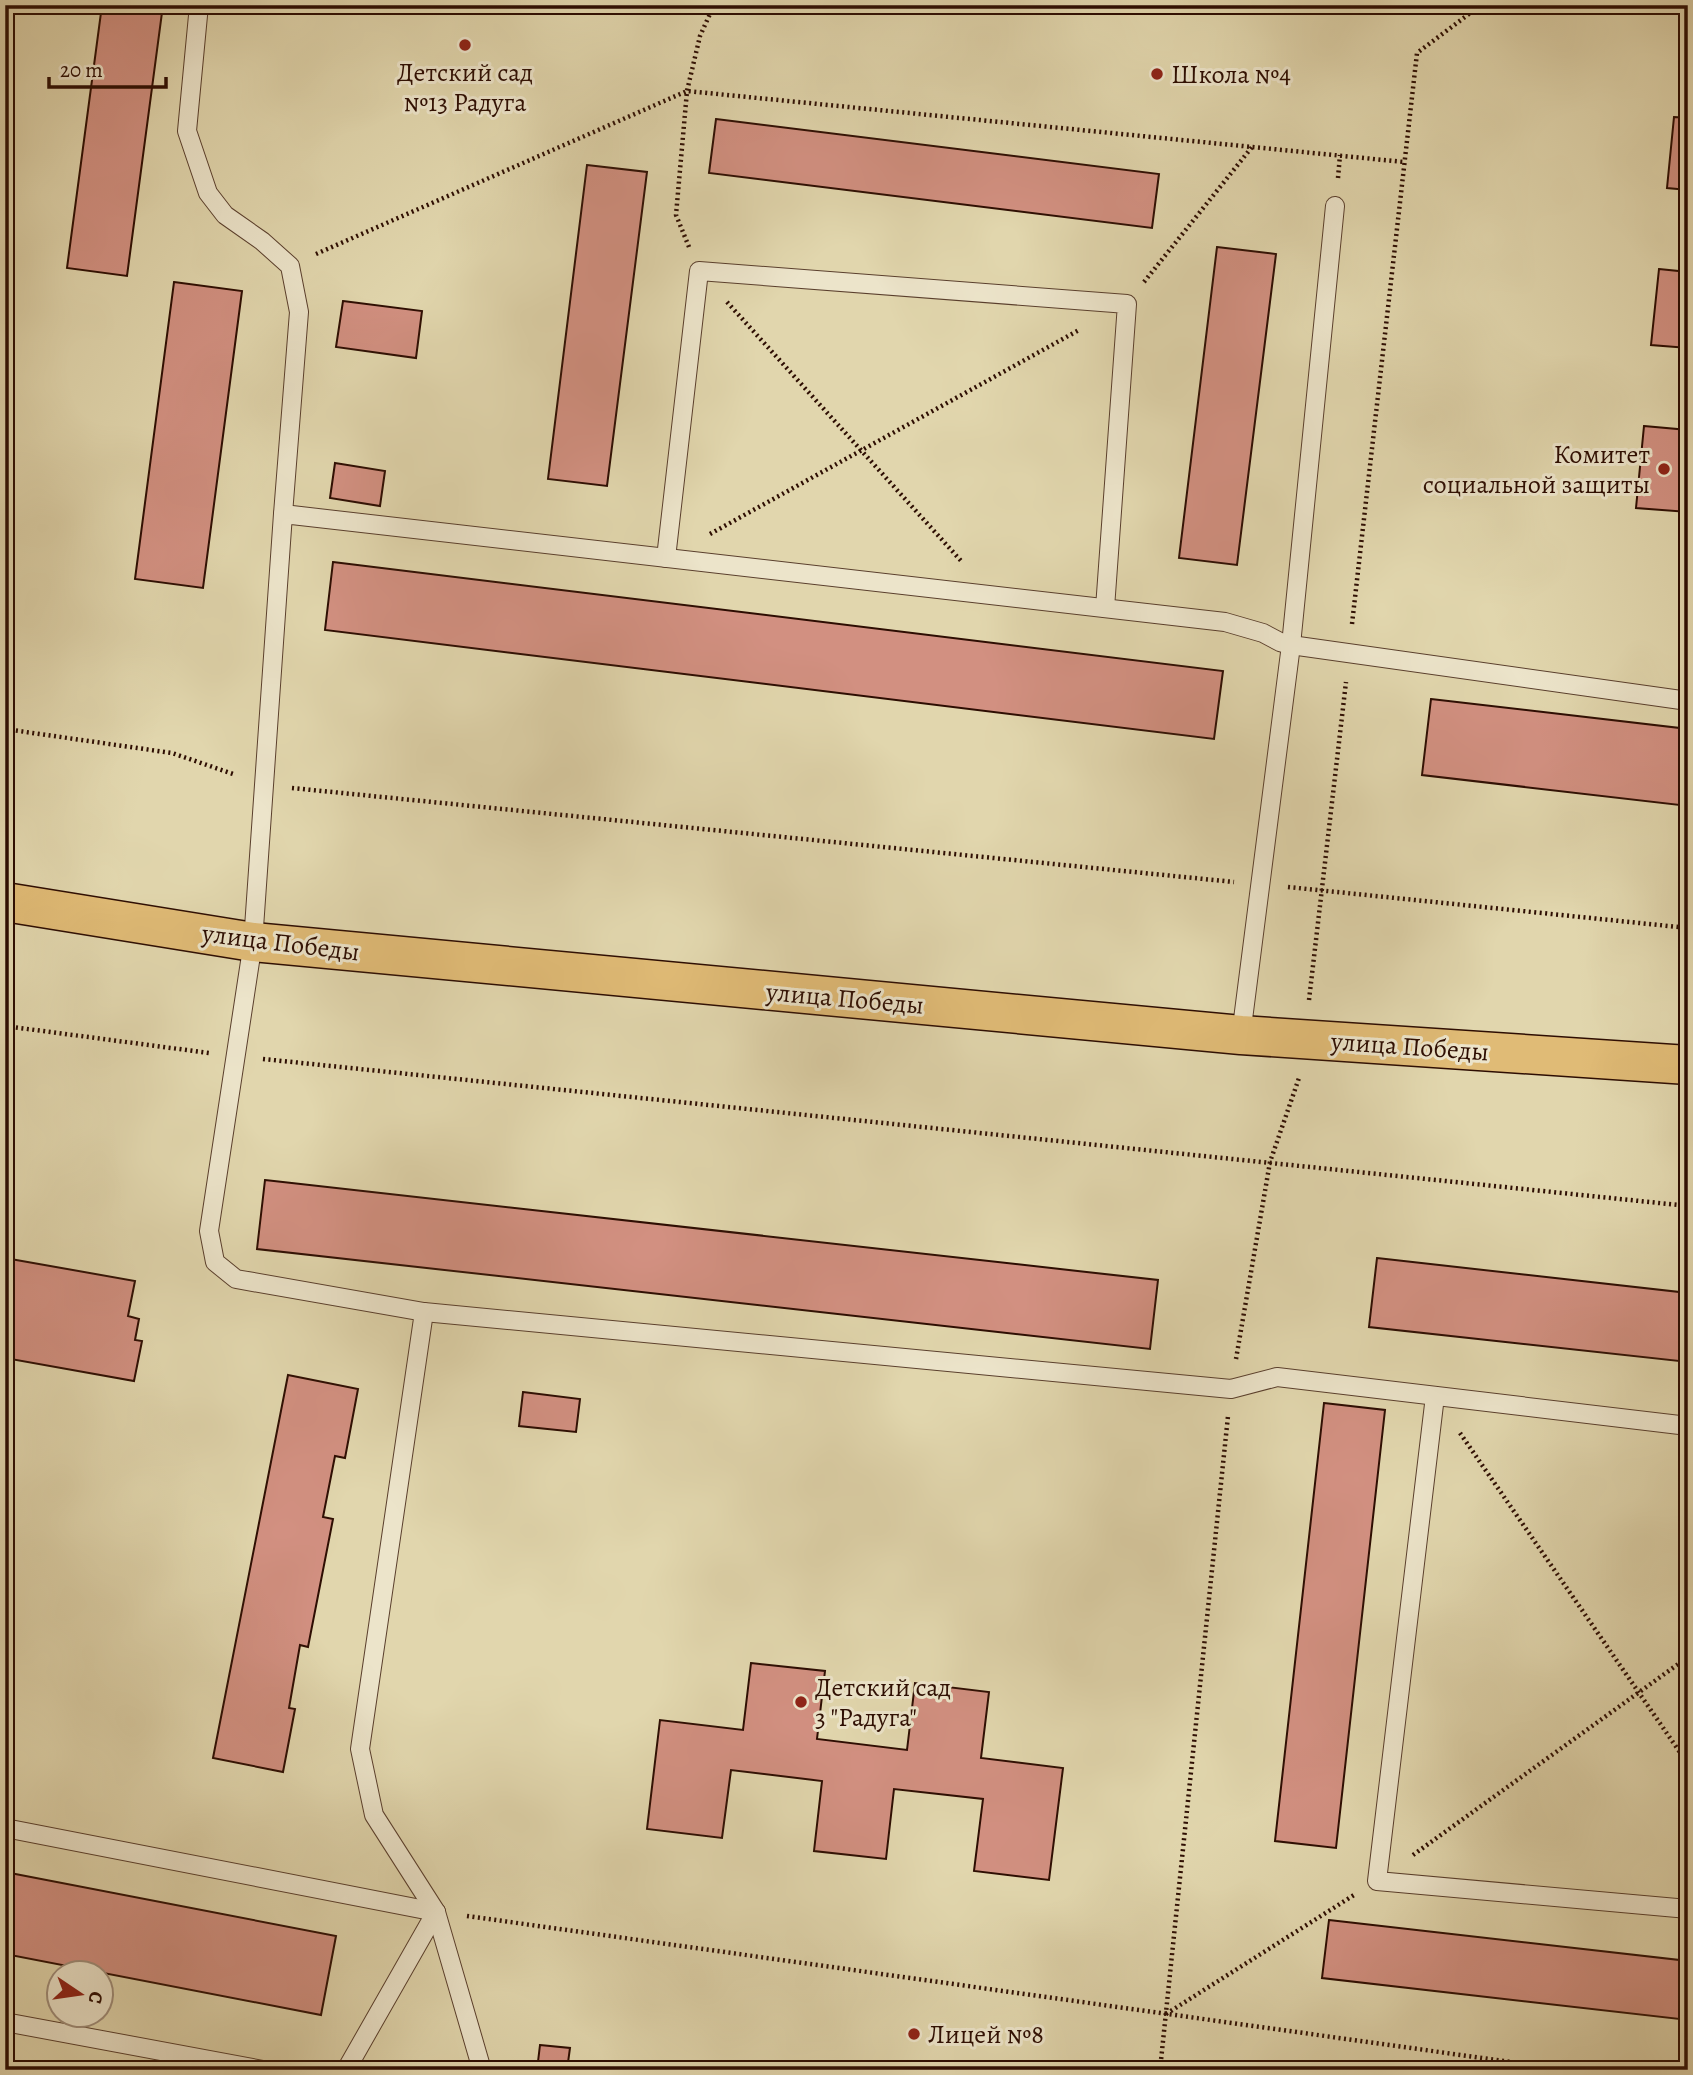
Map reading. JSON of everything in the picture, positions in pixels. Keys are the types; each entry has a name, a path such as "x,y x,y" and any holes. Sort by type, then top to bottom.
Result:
{"main road":[{"name":"улица Победы","path":"5,902 253,942 1241,1035 1688,1065"}],"lane":[{"path":"199,5 187,131 208,193 225,215 262,241 290,266 299,313 253,942 209,1231 215,1262 236,1279 424,1312 1231,1389 1277,1377 1688,1426"},
{"path":"1241,1035 1291,645 1335,206"},
{"path":"666,558 699,271 1127,304 1105,608"},
{"path":"283,514 1225,622 1263,633 1291,645 1688,701"},
{"path":"424,1312 360,1749 374,1815 436,1912 482,2070"},
{"path":"1435,1396 1377,1881 1688,1909"},
{"path":"5,1828 436,1912"},
{"path":"346,2070 436,1912"},
{"path":"5,2022 263,2070"}],"path":[{"path":"714,5 700,36 687,91 676,215 699,271 992,595"},
{"path":"1160,2070 1231,1389 1270,1162 1298,1085 1417,53 1481,5"},
{"path":"290,266 687,91 1405,162"},
{"path":"666,558 1127,304 1252,146"},
{"path":"5,729 172,752 264,785 1688,928"},
{"path":"5,1026 234,1056 1688,1206"},
{"path":"1435,1396 1688,1764"},
{"path":"1165,2015 1377,1881 1688,1657"},
{"path":"436,1912 1568,2070"}],"building":[{"path":"102,5 163,5 127,276 67,268"},
{"path":"1674,117 1688,118 1688,190 1667,188"},
{"path":"716,119 1159,174 1152,228 709,173"},
{"path":"587,165 647,172 607,486 548,479"},
{"path":"1217,247 1276,254 1237,565 1179,558"},
{"path":"1659,269 1688,272 1688,348 1651,345"},
{"path":"174,282 242,291 203,588 135,579"},
{"path":"343,301 422,311 416,358 336,347"},
{"name":"Комитет социальной защиты","path":"1644,426 1688,430 1688,512 1636,508"},
{"path":"335,463 385,471 380,506 330,498"},
{"path":"333,562 1223,671 1214,739 325,630"},
{"path":"1431,699 1688,729 1688,806 1422,775"},
{"path":"265,1180 1158,1280 1150,1349 257,1249"},
{"path":"5,1258 135,1281 128,1316 139,1319 135,1340 142,1341 134,1381 5,1358"},
{"path":"1377,1258 1688,1293 1688,1362 1369,1327"},
{"path":"288,1375 358,1389 345,1458 335,1456 323,1517 333,1519 308,1647 300,1645 289,1708 295,1709 283,1772 213,1758"},
{"path":"523,1392 580,1399 576,1432 519,1426"},
{"path":"1324,1403 1385,1410 1336,1848 1275,1841"},
{"path":"751,1663 825,1671 817,1739 907,1750 915,1683 989,1692 981,1758 1063,1768 1049,1880 974,1871 983,1799 894,1789 886,1859 814,1851 822,1781 731,1770 722,1838 647,1829 660,1720 743,1730"},
{"path":"5,1872 336,1936 321,2015 116,1975 116,1960 46,1962 5,1954"},
{"path":"1329,1920 1688,1961 1688,2020 1322,1978"},
{"path":"540,2045 570,2048 567,2070 537,2070"}],"place":[{"name":"Детский сад №13 Радуга","path":"465,45"},
{"name":"Школа №4","path":"1157,74"},
{"name":"Комитет социальной защиты","path":"1664,469"},
{"name":"Детский сад 3 \"Радуга\"","path":"801,1702"},
{"name":"Лицей №8","path":"914,2034"}]}
